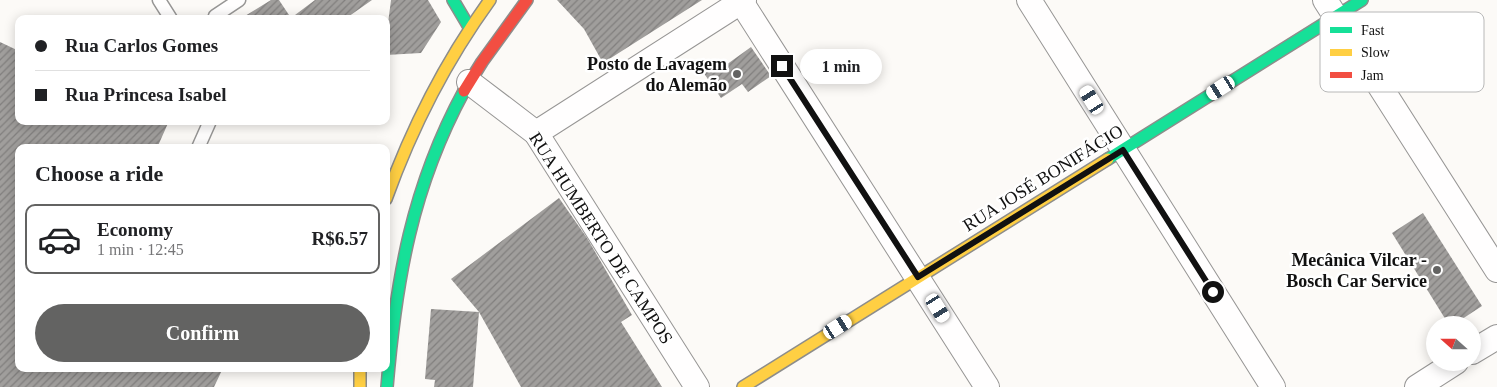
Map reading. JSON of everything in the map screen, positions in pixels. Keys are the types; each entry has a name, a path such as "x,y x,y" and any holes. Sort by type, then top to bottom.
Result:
{"street":[{"path":"453,0 469,27"},
{"path":"390,188 415,123 434,87 469,27 490,0"},
{"path":"390,347 398,282 411,218 430,158 469,82 527,0"},
{"path":"1029,0 1273,387"},
{"name":"RUA JOSÉ BONIFÁCIO","path":"1331,8 1362,0"},
{"path":"536,133 741,1 988,387"},
{"name":"RUA JOSÉ BONIFÁCIO","path":"743,387 1123,150 1320,16"},
{"name":"RUA HUMBERTO DE CAMPOS","path":"469,82 536,133 697,387"},
{"path":"1384,92 1497,270"},
{"path":"1481,347 1497,337"},
{"path":"1417,387 1442,371"},
{"path":"360,372 360,387"},
{"path":"387,387 388,372"}],"lane":[{"path":"159,0 168,15"},
{"path":"217,15 239,0"},
{"path":"200,144 208,125"}],"building":[{"path":"271,0 279,0 289,15 247,15"},
{"path":"315,0 372,0 351,15 295,15"},
{"path":"391,0 428,0 441,22 421,53 390,55 389,15"},
{"path":"557,0 702,0 603,63 584,29"},
{"path":"0,42 15,49 15,125 167,125 159,144 15,144 15,372 221,372 214,387 0,387"},
{"name":"Posto de Lavagem do Alemão","path":"751,47 771,76 748,92 742,84 721,98 703,72 720,60 726,65"},
{"path":"559,198 587,238 632,315 621,322 662,387 521,387 479,312 451,279"},
{"name":"Mecânica Vilcar - Bosch Car Service","path":"1423,213 1482,306 1467,316 1443,316 1392,233"},
{"path":"431,309 479,312 473,387 434,387 435,380 425,379"}],"traffic: fast":[{"path":"453,0 469,27"},
{"path":"1343,12 1362,0"},
{"path":"1108,159 1320,26"},
{"path":"390,357 402,271 409,234 419,198 446,127 464,91"},
{"path":"387,387 388,372"}],"traffic: slow":[{"path":"390,188 418,121 444,71 490,0"},
{"path":"743,387 1108,159"},
{"path":"360,372 360,387"}],"traffic: jam":[{"path":"464,91 482,62 527,0"}],"place":[{"name":"Posto de Lavagem do Alemão","path":"737,74"},
{"name":"Mecânica Vilcar - Bosch Car Service","path":"1437,270"}],"route":[{"path":"782,66 918,277 1123,150 1213,292"}]}
